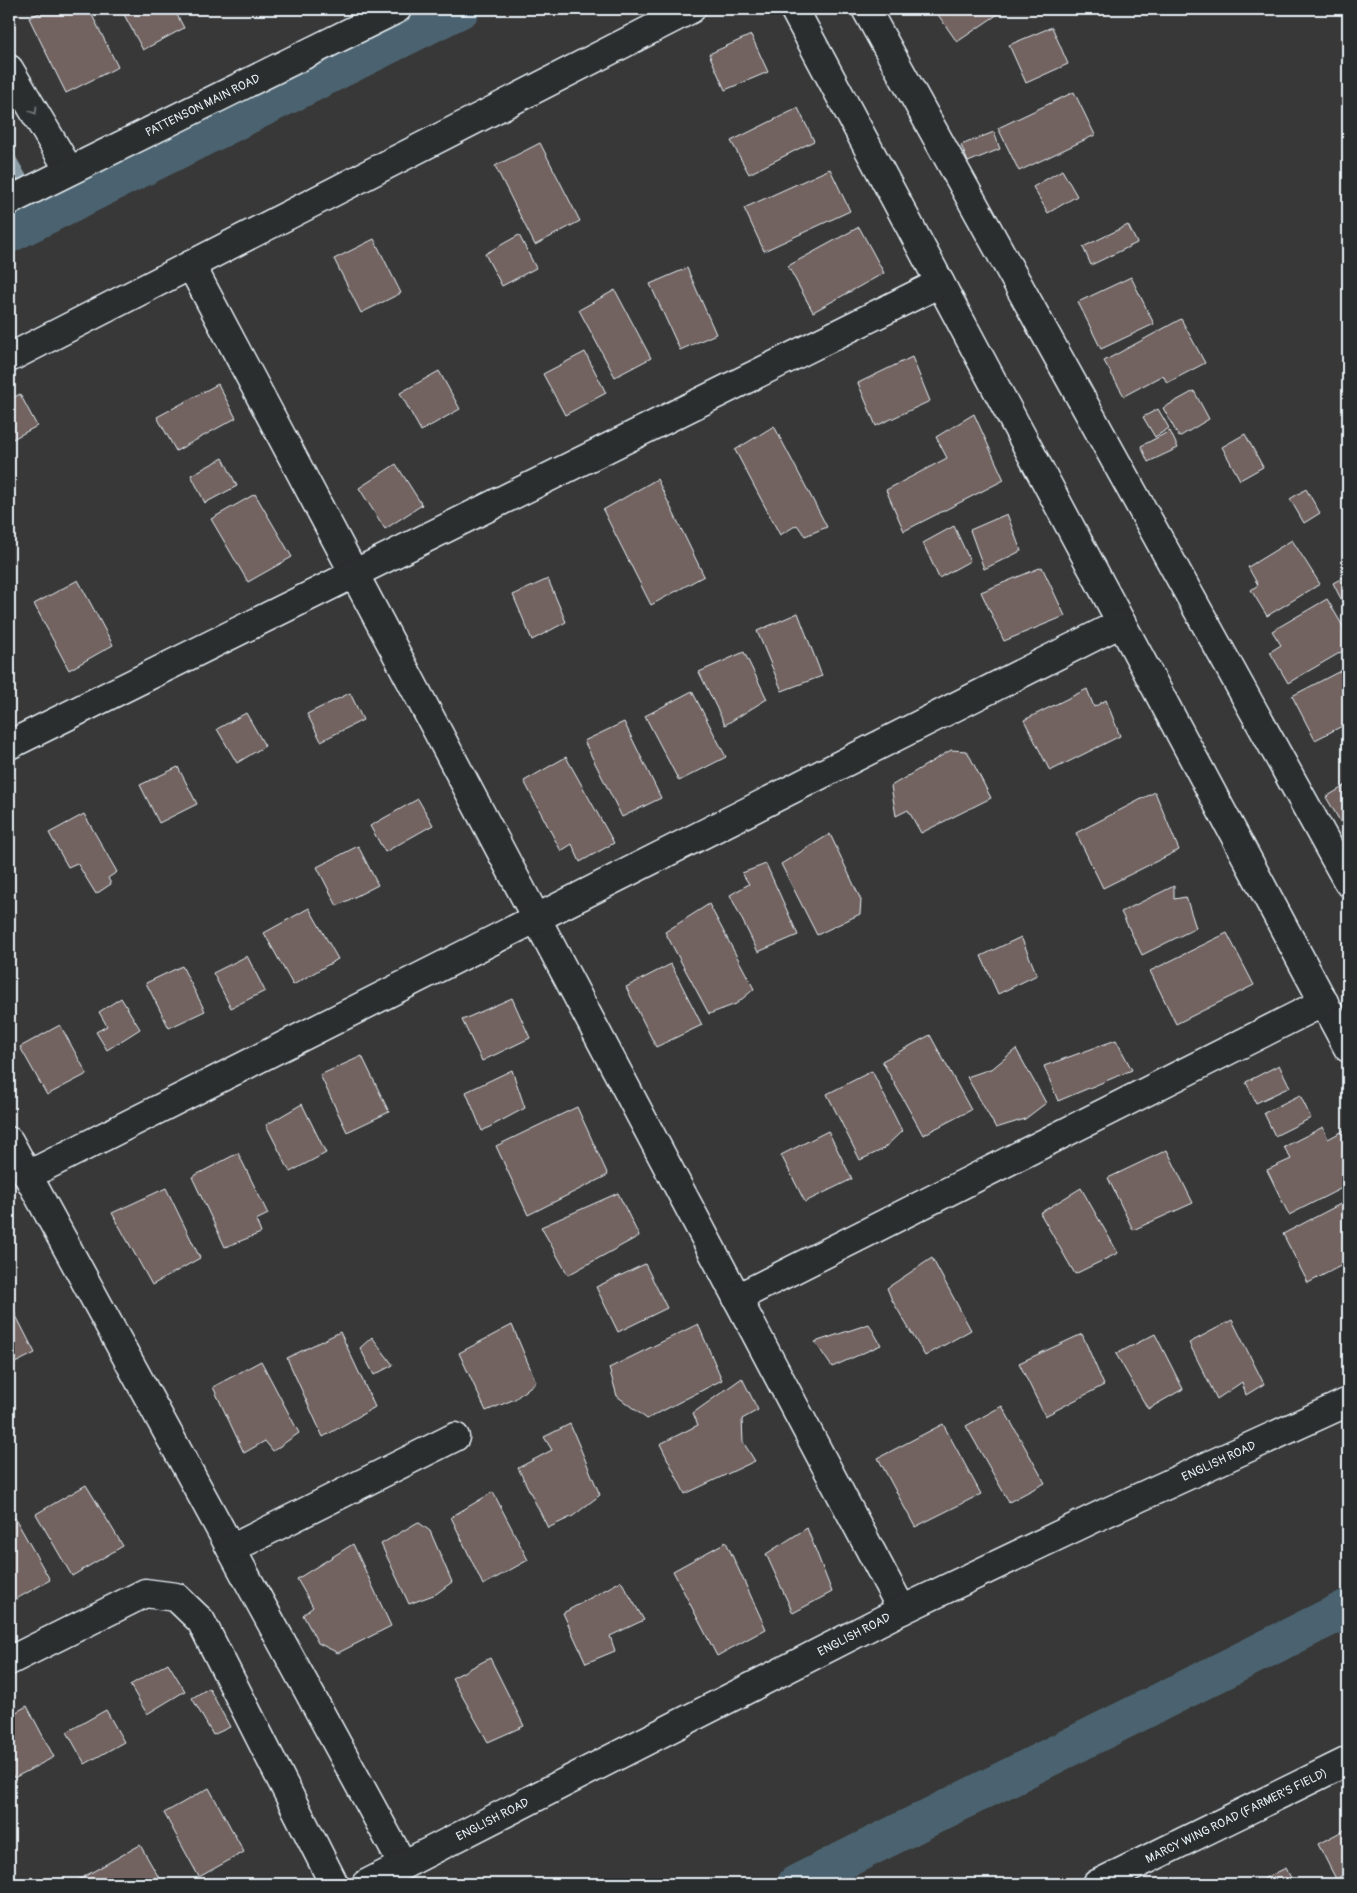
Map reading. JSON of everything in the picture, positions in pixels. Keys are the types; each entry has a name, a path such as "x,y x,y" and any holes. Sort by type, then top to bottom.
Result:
{"street":[{"name":"PATTENSON MAIN ROAD","path":"9,201 397,9"},
{"path":"9,358 691,9"},
{"path":"794,9 1348,1048"},
{"path":"866,9 1348,882"},
{"path":"9,69 60,175"},
{"path":"191,265 902,1610"},
{"path":"9,745 940,284"},
{"path":"28,1176 1121,623"},
{"path":"738,1298 1324,1002"},
{"path":"9,1140 403,1865"},
{"name":"ENGLISH ROAD","path":"366,1884 902,1610 1103,1514 1348,1402"},
{"path":"231,1549 455,1437"},
{"path":"9,1661 145,1593 176,1597 201,1621 334,1884"},
{"name":"MARCY WING ROAD (FARMER'S FIELD)","path":"1097,1884 1348,1761"}],"building":[{"path":"47,9 89,9 118,67 66,93 29,18"},
{"path":"121,9 174,9 184,28 143,50"},
{"path":"934,9 999,9 1001,12 957,42"},
{"path":"1052,27 1068,64 1026,83 1009,45"},
{"path":"751,35 768,72 725,90 709,54"},
{"path":"1074,92 1095,135 1019,171 998,128"},
{"path":"798,108 814,141 749,174 731,141"},
{"path":"994,132 1000,149 968,162 961,145"},
{"path":"540,143 580,221 535,245 495,166"},
{"path":"830,169 850,211 764,251 744,208"},
{"path":"1062,170 1077,196 1048,213 1033,187"},
{"path":"1128,225 1137,243 1091,265 1083,247"},
{"path":"859,227 884,273 813,312 788,266"},
{"path":"519,235 536,268 502,286 485,254"},
{"path":"374,239 401,293 361,313 334,259"},
{"path":"687,268 716,334 680,350 650,284"},
{"path":"1131,277 1154,324 1101,349 1078,302"},
{"path":"615,290 651,358 615,377 579,310"},
{"path":"1181,319 1205,363 1167,383 1163,375 1124,396 1104,361"},
{"path":"585,352 606,393 565,415 543,374"},
{"path":"912,357 930,401 876,426 858,383"},
{"path":"439,371 460,409 421,431 400,393"},
{"path":"218,384 236,418 176,451 157,417"},
{"path":"1194,391 1209,419 1179,437 1163,408"},
{"path":"20,394 37,426 9,441 9,400"},
{"path":"1158,409 1169,428 1155,437 1143,417"},
{"path":"974,414 1004,480 904,531 886,490 947,458 936,437"},
{"path":"774,426 827,527 805,536 797,525 780,535 735,450"},
{"path":"1170,431 1178,448 1148,462 1141,446"},
{"path":"1245,434 1263,467 1240,480 1222,447"},
{"path":"223,458 237,486 205,503 191,475"},
{"path":"396,464 422,505 385,529 359,488"},
{"path":"657,479 704,576 651,605 603,510"},
{"path":"1306,489 1320,513 1304,523 1290,499"},
{"path":"255,494 292,557 248,582 211,519"},
{"path":"1007,514 1021,551 984,569 970,530"},
{"path":"954,526 970,561 939,578 923,543"},
{"path":"1292,540 1320,584 1267,616 1251,590 1258,585 1248,567"},
{"path":"1042,567 1065,616 1004,641 981,592"},
{"path":"1348,575 1348,613 1333,583"},
{"path":"548,579 566,622 532,640 513,595"},
{"path":"78,580 113,645 69,670 34,604"},
{"path":"1327,599 1348,635 1348,648 1288,683 1270,652 1281,645 1272,631"},
{"path":"798,613 822,676 782,691 757,631"},
{"path":"744,652 767,699 725,725 699,672"},
{"path":"1346,668 1348,672 1348,723 1315,740 1292,696"},
{"path":"1087,689 1094,707 1106,700 1120,736 1050,771 1024,720"},
{"path":"692,691 726,757 679,781 645,716"},
{"path":"350,693 363,720 321,741 307,714"},
{"path":"246,713 265,746 237,763 217,729"},
{"path":"624,722 661,798 622,817 584,741"},
{"path":"951,750 967,751 991,798 921,833 908,810 896,816 891,786"},
{"path":"566,757 614,843 580,862 572,844 561,851 524,781"},
{"path":"178,767 197,804 159,823 140,785"},
{"path":"1348,784 1348,835 1326,797"},
{"path":"1155,792 1179,850 1103,888 1076,833"},
{"path":"418,799 433,825 385,852 370,826"},
{"path":"84,814 117,872 108,878 111,884 96,894 77,863 68,867 49,833"},
{"path":"830,834 861,900 860,914 817,935 781,864"},
{"path":"358,846 378,885 337,906 317,867"},
{"path":"766,864 798,935 758,952 730,895 749,884 742,873"},
{"path":"1174,886 1174,899 1186,897 1196,928 1142,955 1121,912"},
{"path":"709,904 754,989 736,1004 709,1014 665,932"},
{"path":"309,908 338,959 293,985 264,933"},
{"path":"1227,933 1254,985 1176,1024 1150,971"},
{"path":"1021,937 1037,975 998,994 981,956"},
{"path":"247,956 265,991 231,1008 213,973"},
{"path":"671,964 702,1025 656,1047 626,987"},
{"path":"182,966 205,1011 169,1028 146,983"},
{"path":"121,998 140,1029 107,1050 96,1032 107,1026 99,1012"},
{"path":"512,998 530,1038 482,1061 462,1020"},
{"path":"60,1025 87,1074 47,1095 20,1047"},
{"path":"930,1035 971,1110 923,1135 882,1061"},
{"path":"1116,1040 1132,1070 1058,1101 1044,1066"},
{"path":"1016,1049 1046,1103 1025,1119 996,1128 967,1077 993,1068"},
{"path":"362,1056 389,1112 347,1132 320,1075"},
{"path":"1279,1065 1290,1087 1256,1103 1246,1082"},
{"path":"512,1070 525,1108 482,1131 466,1092"},
{"path":"872,1071 902,1131 882,1150 860,1160 827,1094"},
{"path":"1300,1095 1311,1118 1275,1136 1264,1113"},
{"path":"302,1104 326,1153 290,1172 266,1125"},
{"path":"577,1107 608,1175 528,1215 496,1146"},
{"path":"1323,1127 1328,1139 1345,1130 1348,1136 1348,1185 1289,1215 1267,1170 1291,1159 1284,1147"},
{"path":"828,1131 852,1179 805,1202 781,1155"},
{"path":"1167,1150 1193,1203 1133,1230 1108,1178"},
{"path":"238,1153 268,1214 256,1220 261,1233 225,1247 192,1177"},
{"path":"166,1188 200,1258 152,1285 112,1213"},
{"path":"1081,1188 1118,1253 1075,1274 1040,1213"},
{"path":"618,1193 639,1236 568,1275 541,1227"},
{"path":"1348,1200 1348,1262 1308,1283 1283,1234"},
{"path":"932,1258 971,1330 925,1356 887,1288"},
{"path":"645,1264 667,1308 618,1332 596,1287"},
{"path":"9,1302 35,1353 9,1366"},
{"path":"1232,1320 1264,1384 1246,1395 1242,1382 1217,1399 1189,1343"},
{"path":"698,1324 722,1380 647,1419 617,1396 609,1368"},
{"path":"869,1324 881,1345 832,1367 815,1342"},
{"path":"512,1325 536,1382 515,1399 486,1411 459,1353"},
{"path":"340,1332 375,1407 323,1437 287,1358"},
{"path":"1082,1334 1104,1385 1045,1416 1019,1363"},
{"path":"1155,1334 1183,1389 1148,1409 1116,1354"},
{"path":"372,1337 393,1365 374,1375 360,1348"},
{"path":"261,1361 299,1433 273,1451 265,1441 244,1453 213,1387"},
{"path":"742,1378 758,1410 742,1419 743,1442 755,1461 685,1494 660,1444 698,1425 693,1413"},
{"path":"1002,1406 1045,1483 1009,1502 966,1426"},
{"path":"570,1424 600,1495 573,1516 548,1528 518,1468 552,1450 544,1437"},
{"path":"943,1424 981,1494 915,1527 878,1458"},
{"path":"86,1485 123,1546 72,1576 36,1514"},
{"path":"493,1492 528,1560 483,1585 451,1517"},
{"path":"15,1518 50,1580 9,1603 9,1521"},
{"path":"418,1522 430,1531 452,1582 436,1594 409,1604 381,1544"},
{"path":"807,1528 832,1592 793,1613 766,1554"},
{"path":"726,1542 766,1629 717,1656 673,1571"},
{"path":"353,1544 391,1626 338,1653 318,1643 303,1615 313,1607 297,1579"},
{"path":"621,1581 644,1620 610,1636 615,1651 586,1663 563,1613"},
{"path":"490,1658 524,1726 488,1742 452,1678"},
{"path":"168,1663 185,1691 147,1714 130,1685"},
{"path":"209,1688 230,1727 213,1735 192,1698"},
{"path":"27,1706 54,1757 14,1778 9,1769 9,1716"},
{"path":"106,1710 124,1742 85,1764 67,1732"},
{"path":"209,1788 244,1852 199,1877 164,1813"},
{"path":"1348,1828 1348,1872 1336,1879 1318,1844"},
{"path":"140,1845 162,1883 71,1884"},
{"path":"1286,1868 1294,1884 1253,1884"}],"waterway":[{"path":"9,234 461,9"},
{"path":"9,156 44,217"},
{"path":"796,1884 1348,1608"}]}
